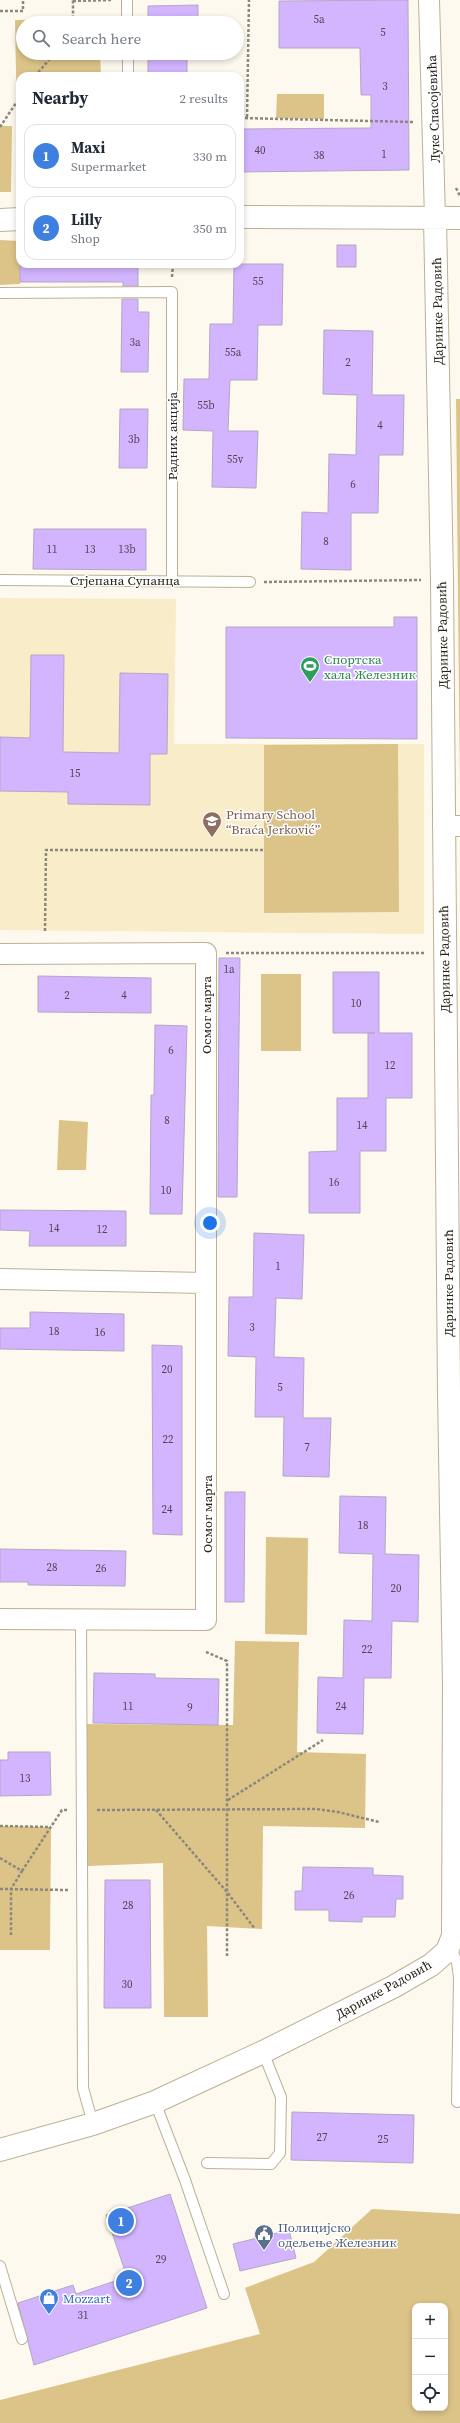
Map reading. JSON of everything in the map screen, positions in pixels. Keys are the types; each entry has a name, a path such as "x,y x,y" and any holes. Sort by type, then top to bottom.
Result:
{"street":[{"name":"Луке Спасојевића","path":"429,0 434,123 435,218"},
{"path":"244,217 460,218"},
{"name":"Даринке Радовић","path":"0,2150 92,2124 155,2102 263,2052 394,1987 431,1965 443,1955 450,1945 453,1936 457,1678 453,1115 444,953 452,826 442,580 435,218"},
{"path":"0,220 16,219"},
{"path":"0,954 206,953"},
{"name":"Осмог марта","path":"0,1619 206,1620 206,953"},
{"path":"0,1279 206,1283"}],"lane":[{"path":"127,0 127,16"},
{"path":"128,60 128,72"},
{"name":"Радних акција","path":"0,293 172,292 172,580"},
{"name":"Стјепана Супанца","path":"0,580 172,580 250,582"},
{"path":"81,1620 83,2088 92,2124"},
{"path":"450,1945 457,1963 459,1977 457,2102"},
{"path":"207,2163 271,2164 280,2153 281,2096 263,2052"},
{"path":"155,2102 185,2180 224,2294"},
{"path":"0,2266 22,2339"}],"path":[{"path":"0,11 23,11 23,0"},
{"path":"73,16 73,1 119,0"},
{"path":"249,0 247,118 362,119 434,123"},
{"path":"39,72 50,60"},
{"path":"0,127 16,103"},
{"path":"250,582 442,580"},
{"path":"45,931 46,850 264,850"},
{"path":"206,953 444,953"},
{"path":"206,1652 227,1661 227,1956"},
{"path":"228,1800 323,1740"},
{"path":"11,1935 11,1889 62,1810 316,1810 338,1812 379,1822"},
{"path":"155,1810 228,1892 255,1929"},
{"path":"0,1826 51,1827"},
{"path":"0,1858 22,1871"},
{"path":"0,1889 82,1890"}],"shaded area":[{"path":"15,20 16,60 100,60 101,72 16,72"},
{"path":"277,94 324,94 324,119 276,118"},
{"path":"0,126 12,126 11,192 0,192"},
{"path":"0,240 16,241 16,268 20,268 20,284 0,285"},
{"path":"456,399 460,399 460,791"},
{"name":"Primary School “Braća Jerković”","path":"0,598 176,599 174,744 424,744 424,934 0,930"},
{"path":"398,744 399,912 264,913 264,745"},
{"path":"261,974 301,974 301,1051 261,1051"},
{"path":"59,1120 88,1122 86,1170 57,1170"},
{"path":"266,1537 308,1538 307,1635 265,1634"},
{"path":"235,1641 299,1642 297,1752 366,1754 365,1828 263,1826 262,1929 207,1926 208,2017 164,2017 163,1863 88,1866 86,1724 233,1725"},
{"path":"0,1826 51,1827 50,1950 0,1950"},
{"path":"372,2209 460,2214 460,2423 0,2423 0,2400 260,2334 245,2288 314,2262"}],"building":[{"path":"408,0 409,170 244,172 244,129 371,128 371,95 361,95 360,48 279,48 279,1"},
{"path":"198,5 198,16 148,16 148,6"},
{"path":"148,60 187,60 187,72 148,72"},
{"path":"337,245 356,245 356,267 337,267"},
{"path":"244,264 283,264 282,325 258,325 257,380 230,380 228,431 258,431 256,488 212,487 213,431 183,430 184,379 209,379 210,324 233,324 234,268 244,268"},
{"path":"20,268 138,268 138,286 123,286 123,282 20,282"},
{"path":"122,299 138,299 138,312 149,312 148,372 121,372"},
{"path":"324,330 373,331 372,395 404,395 403,455 379,455 378,513 351,513 351,570 301,569 302,512 328,513 329,454 356,455 357,395 323,394"},
{"path":"120,409 148,409 147,468 119,468"},
{"path":"34,529 146,529 146,570 33,569"},
{"name":"Спортска хала Железник","path":"394,617 417,617 417,739 226,738 226,627 394,627"},
{"path":"31,655 64,655 63,752 119,753 120,673 168,674 167,754 150,754 150,805 68,804 68,792 0,791 0,737 30,738"},
{"path":"219,958 240,958 237,1197 218,1197"},
{"path":"333,972 379,972 379,1033 412,1033 412,1098 386,1098 386,1151 360,1151 360,1213 309,1213 309,1152 337,1151 337,1098 368,1098 368,1033 333,1033"},
{"path":"38,976 151,978 151,1013 38,1012"},
{"path":"155,1025 187,1026 182,1214 150,1214 151,1095 154,1095"},
{"path":"0,1210 126,1211 126,1246 29,1246 30,1231 0,1230"},
{"path":"254,1233 304,1235 302,1299 276,1298 274,1357 304,1358 303,1418 331,1418 329,1477 283,1476 284,1417 255,1417 256,1357 228,1356 229,1297 253,1297"},
{"path":"30,1312 124,1314 124,1351 0,1349 0,1328 30,1328"},
{"path":"152,1345 182,1346 182,1535 153,1534"},
{"path":"225,1492 245,1492 244,1602 225,1602"},
{"path":"340,1496 386,1497 385,1554 419,1555 418,1622 392,1621 391,1678 364,1678 363,1734 317,1733 318,1677 343,1678 344,1620 372,1621 373,1554 339,1553"},
{"path":"0,1549 126,1551 125,1586 28,1585 28,1582 0,1582"},
{"path":"94,1673 155,1674 155,1678 219,1679 218,1725 93,1723"},
{"path":"8,1752 50,1752 51,1795 0,1796 0,1760 8,1760"},
{"path":"303,1867 373,1868 373,1875 403,1876 403,1899 396,1899 395,1917 362,1917 362,1922 329,1921 329,1910 295,1910 295,1891 302,1891"},
{"path":"105,1880 150,1880 151,2008 104,2008"},
{"path":"292,2112 414,2115 413,2163 291,2160"},
{"path":"170,2194 207,2308 34,2365 18,2303 73,2285 76,2294 127,2277 106,2215"},
{"name":"Полицијско одељење Железник","path":"289,2230 296,2258 240,2271 233,2244"}],"place":[{"name":"Спортска хала Железник","path":"310,683"},
{"name":"Primary School “Braća Jerković”","path":"212,838"},
{"name":"Maxi","path":"121,2221"},
{"name":"Полицијско одељење Железник","path":"264,2251"},
{"name":"Lilly","path":"129,2283"},
{"name":"Mozzart","path":"49,2315"}]}
